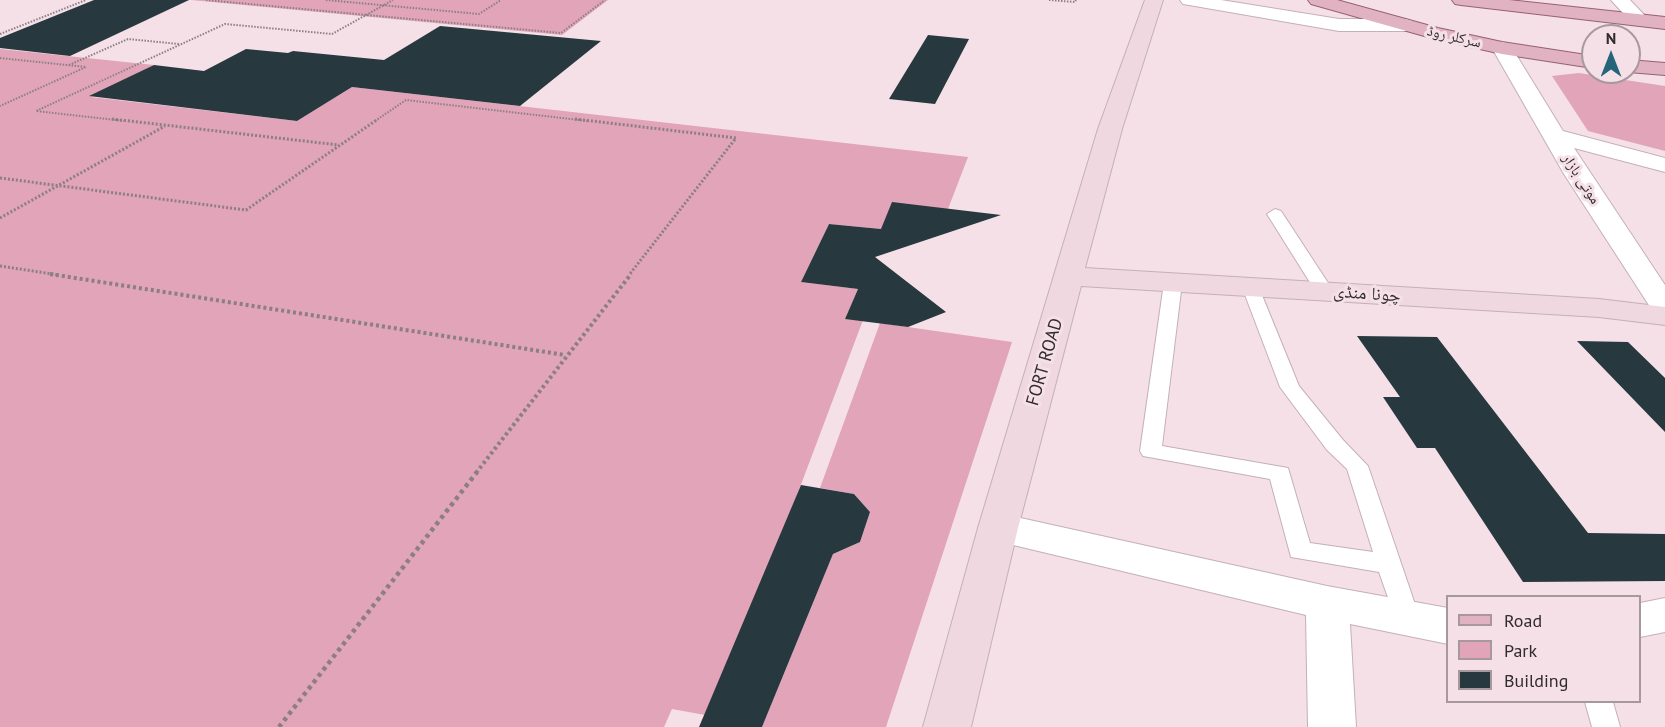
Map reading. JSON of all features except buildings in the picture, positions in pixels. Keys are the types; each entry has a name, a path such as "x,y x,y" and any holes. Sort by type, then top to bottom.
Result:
{"main road":[{"path":"1461,0 1665,23"},
{"name":"سرکلر روڈ","path":"1332,2 1404,24 1502,48 1581,60"},
{"path":"1641,67 1665,69"}],"street":[{"name":"FORT ROAD","path":"947,727 998,528 1110,129 1154,0"},
{"path":"1189,0 1339,25 1404,24"},
{"path":"1620,0 1640,21"},
{"name":"موتی بازار","path":"1502,48 1554,136 1665,307"},
{"path":"1554,136 1665,165"},
{"name":"چونا منڈی","path":"1069,276 1599,309 1665,316"},
{"path":"998,528 1327,603 1427,622"},
{"path":"1327,603 1332,727"},
{"path":"1641,621 1665,615"}],"lane":[{"path":"1275,214 1325,292"},
{"path":"1173,282 1151,451 1280,473 1300,551 1390,564"},
{"path":"1251,287 1290,387 1335,445 1358,466 1390,564 1427,622"},
{"path":"1599,703 1606,727"}],"path":[{"path":"0,34 86,0"},
{"path":"206,0 561,33 605,0"},
{"path":"326,0 479,14 501,0"},
{"path":"340,145 36,111 225,24 332,34 393,0"},
{"path":"1049,0 1075,2 1076,0"},
{"path":"69,65 128,39 180,44"},
{"path":"0,58 86,67 0,106"},
{"path":"0,178 246,210 406,100 736,138 279,727"},
{"path":"0,218 166,126"},
{"path":"0,266 566,356"}],"green space":[{"path":"191,0 608,0 562,35"},
{"path":"0,49 154,65 91,97 297,121 352,87 968,157 948,209 881,229 829,224 801,282 858,289 845,319 863,320 788,519 705,715 672,709 664,727 0,727"},
{"path":"1581,73 1581,84 1641,82 1665,86 1665,151 1588,131 1552,76"},
{"path":"880,323 1012,342 886,727 762,727 833,554 860,542 870,512 854,494 820,488"}]}
